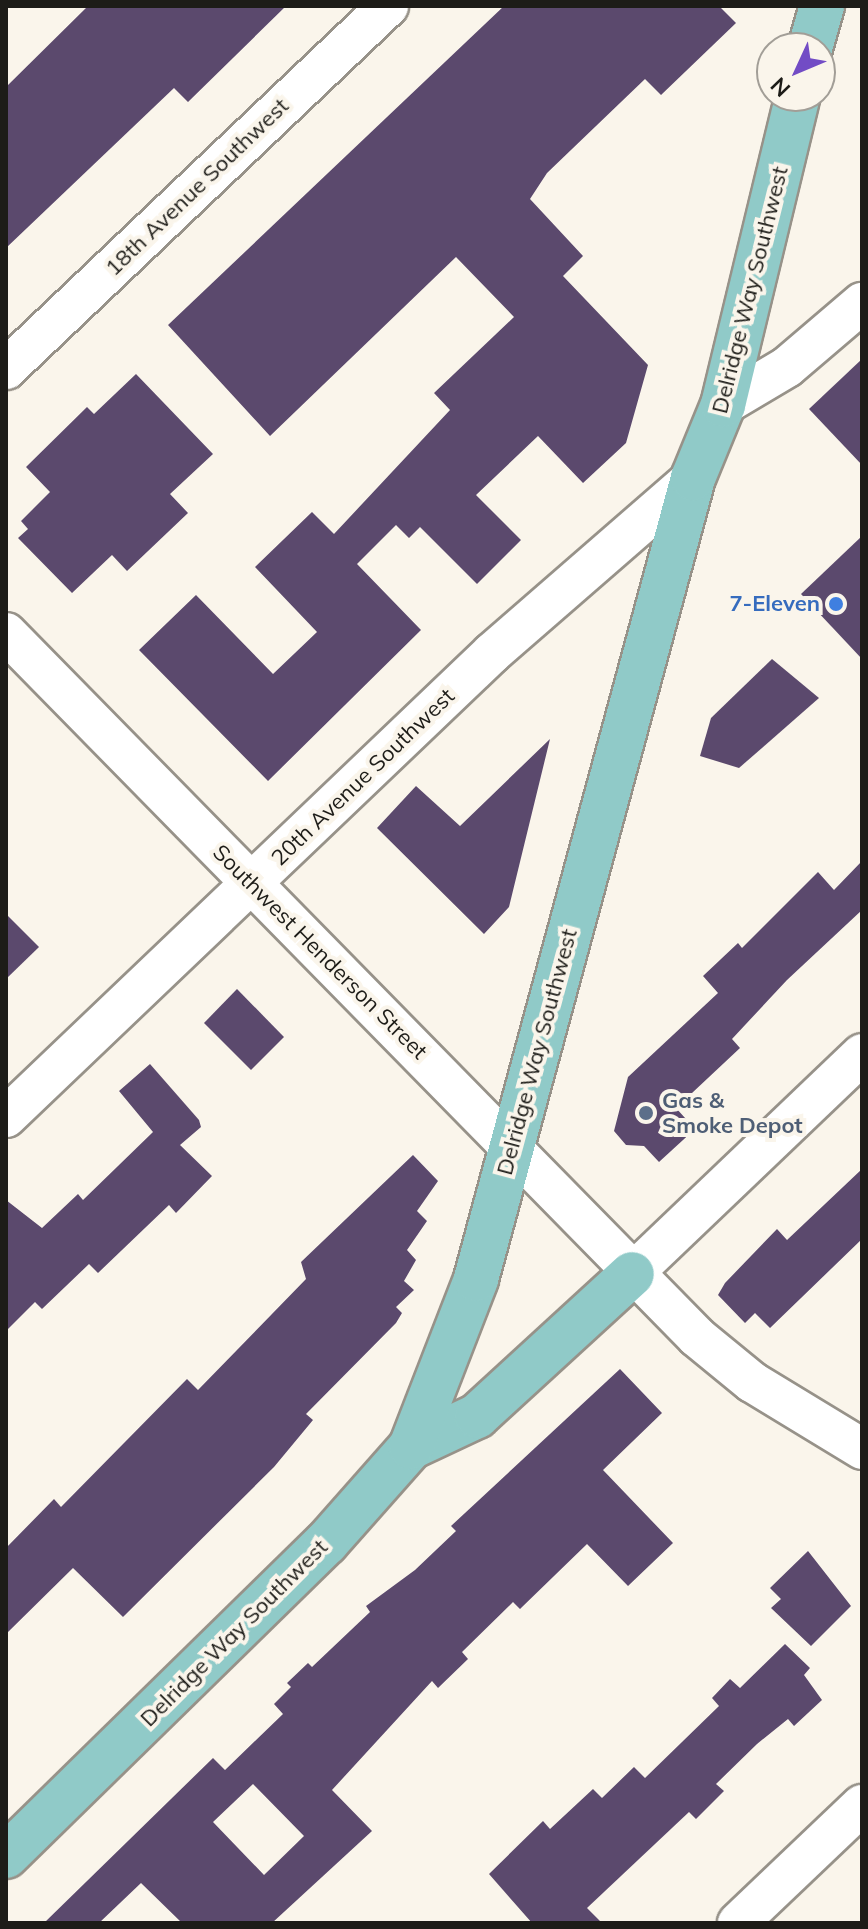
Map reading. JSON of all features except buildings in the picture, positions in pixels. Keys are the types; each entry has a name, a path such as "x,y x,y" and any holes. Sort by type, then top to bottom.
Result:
{"main road":[{"path":"815,32 822,6"},
{"name":"Delridge Way Southwest","path":"6,1856 326,1543 411,1447 454,1349 693,478 723,405 794,112"},
{"path":"411,1447 477,1416 632,1274"}],"street":[{"name":"18th Avenue Southwest","path":"6,369 388,6"},
{"path":"723,405 787,367 862,303"},
{"name":"20th Avenue Southwest","path":"6,1117 492,653 693,478"},
{"name":"Southwest Henderson Street","path":"6,633 512,1146 632,1274 752,1382 862,1449"},
{"path":"632,1274 862,1054"},
{"path":"738,1923 862,1805"}],"place":[{"name":"7-Eleven","path":"836,604"},
{"name":"Gas & Smoke Depot","path":"646,1113"}]}
